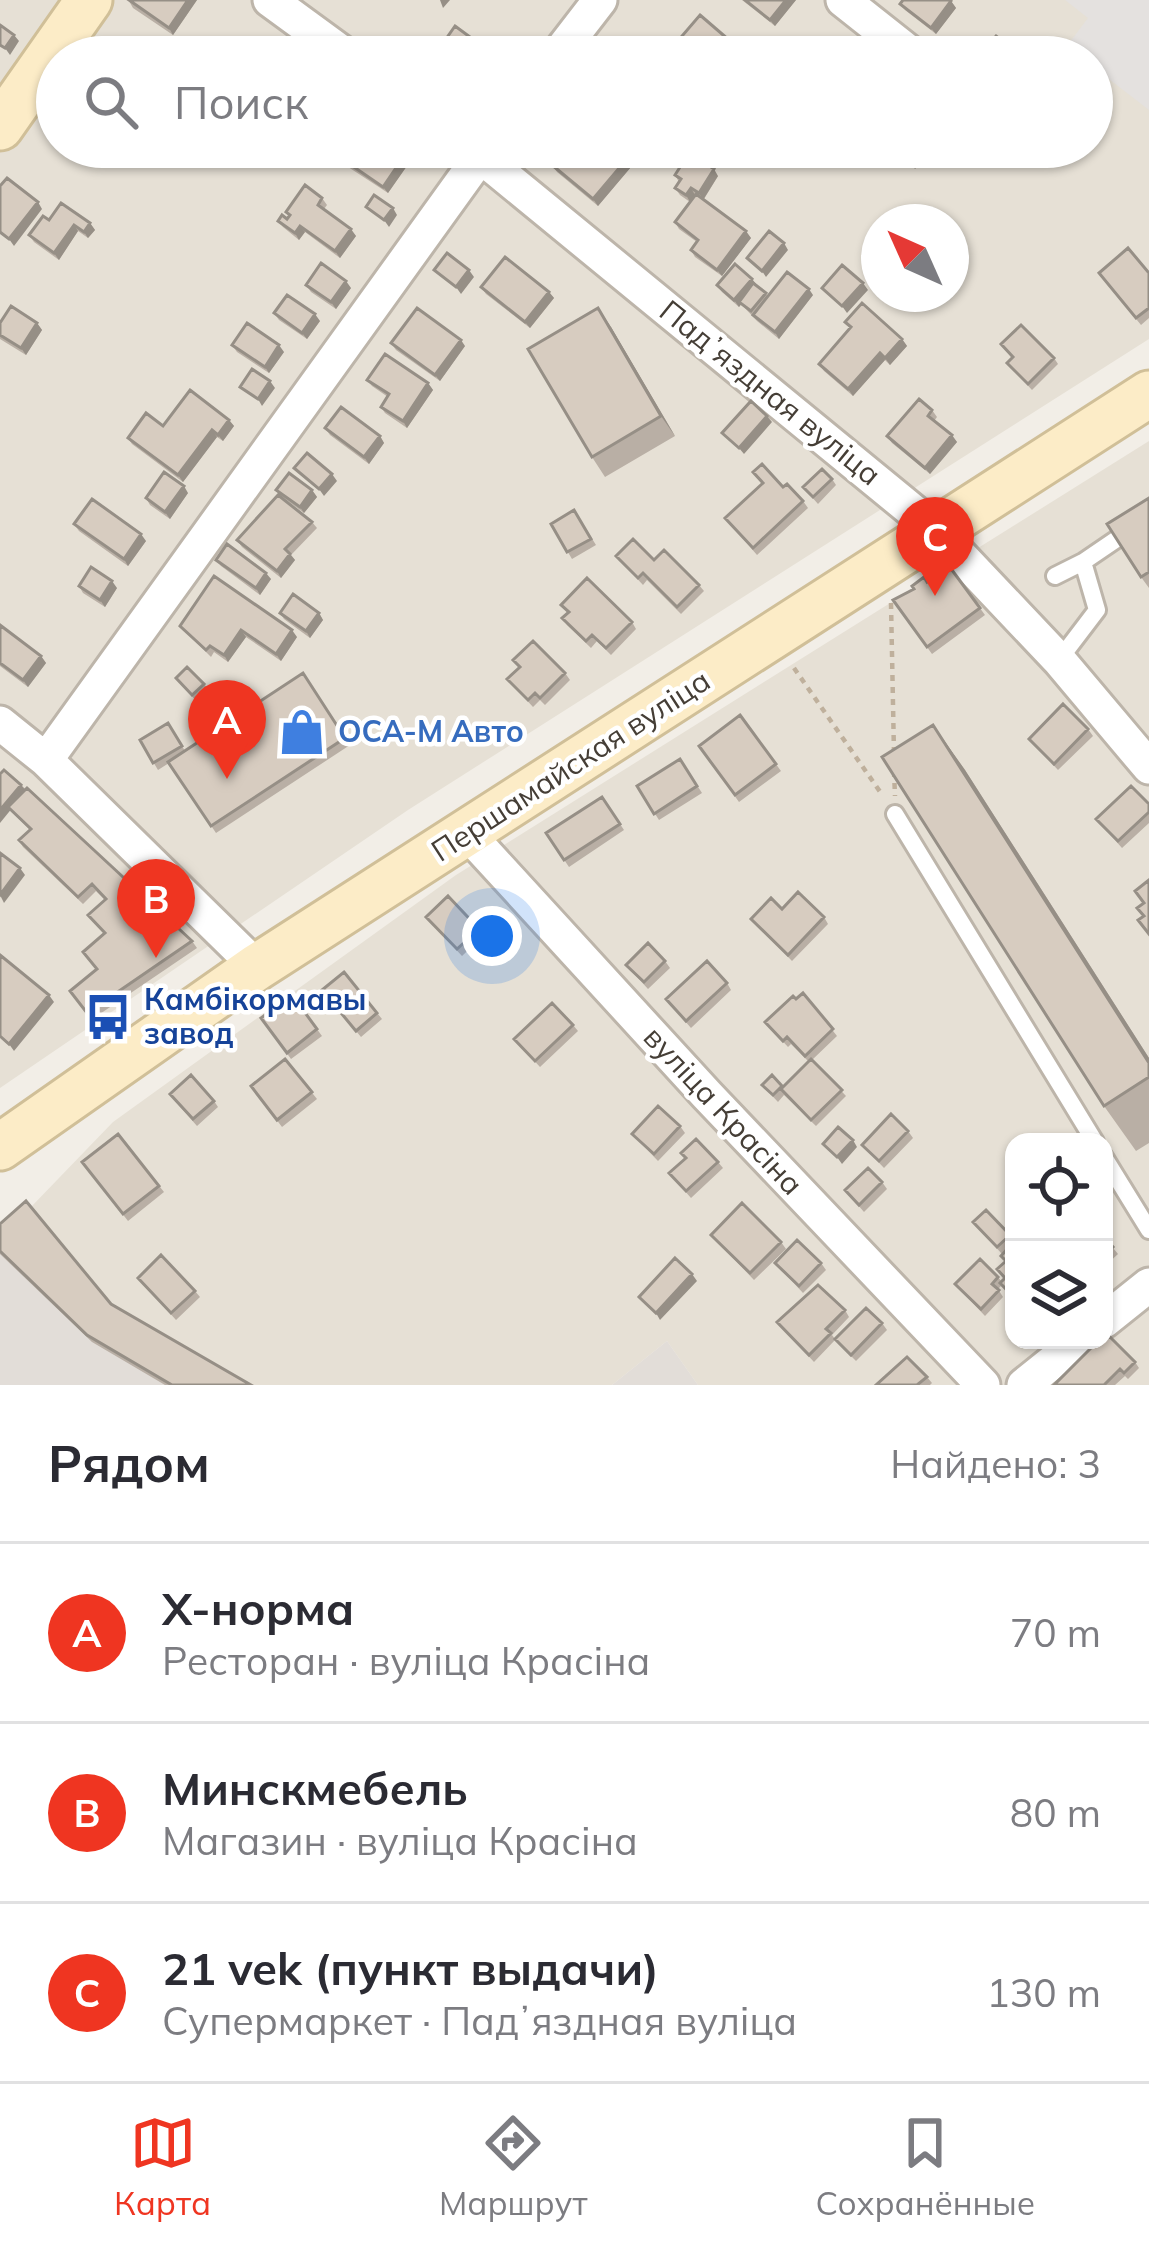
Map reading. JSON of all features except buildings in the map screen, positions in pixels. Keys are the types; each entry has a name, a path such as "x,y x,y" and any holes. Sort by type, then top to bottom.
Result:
{"main road":[{"path":"64,36 89,0"},
{"path":"0,127 36,76"},
{"name":"Першамайская вуліца","path":"0,1147 257,967 1149,394"}],"street":[{"path":"271,0 319,36"},
{"path":"572,36 600,0"},
{"path":"843,0 888,36"},
{"path":"46,760 466,168"},
{"name":"Падʼяздная вуліца","path":"501,168 936,530 1059,660 1149,766"},
{"path":"0,723 46,760 257,967"},
{"name":"вуліца Красіна","path":"467,833 706,1094 983,1385"},
{"path":"1113,1314 1149,1285"},
{"path":"1024,1385 1069,1349"}],"lane":[{"path":"1055,576 1149,517"},
{"path":"1059,660 1097,610 1083,562"},
{"path":"895,814 1090,1133"},
{"path":"1113,1171 1149,1230"}],"path":[{"path":"872,614 891,601 895,814"},
{"path":"793,666 895,814"}],"shaded area":[{"path":"0,0 1149,0 1149,339 408,810 0,1088"},
{"path":"1065,0 1149,0 1149,110 1113,82 1113,36 1074,36 1088,18"},
{"path":"1149,441 1149,1385 698,1385 667,1341 612,1385 245,1385 115,1311 31,1207 113,1122 456,875"},
{"path":"0,1235 115,1311 245,1385 0,1385"},
{"path":"667,1341 698,1385 612,1385"}],"place":[{"name":"21 vek (пункт выдачи)","path":"935,596"},
{"name":"ОСА-М Авто","path":"302,732"},
{"name":"Х-норма","path":"227,779"},
{"name":"Минскмебель","path":"156,958"},
{"name":"Камбікормавы завод","path":"108,1017"}]}
